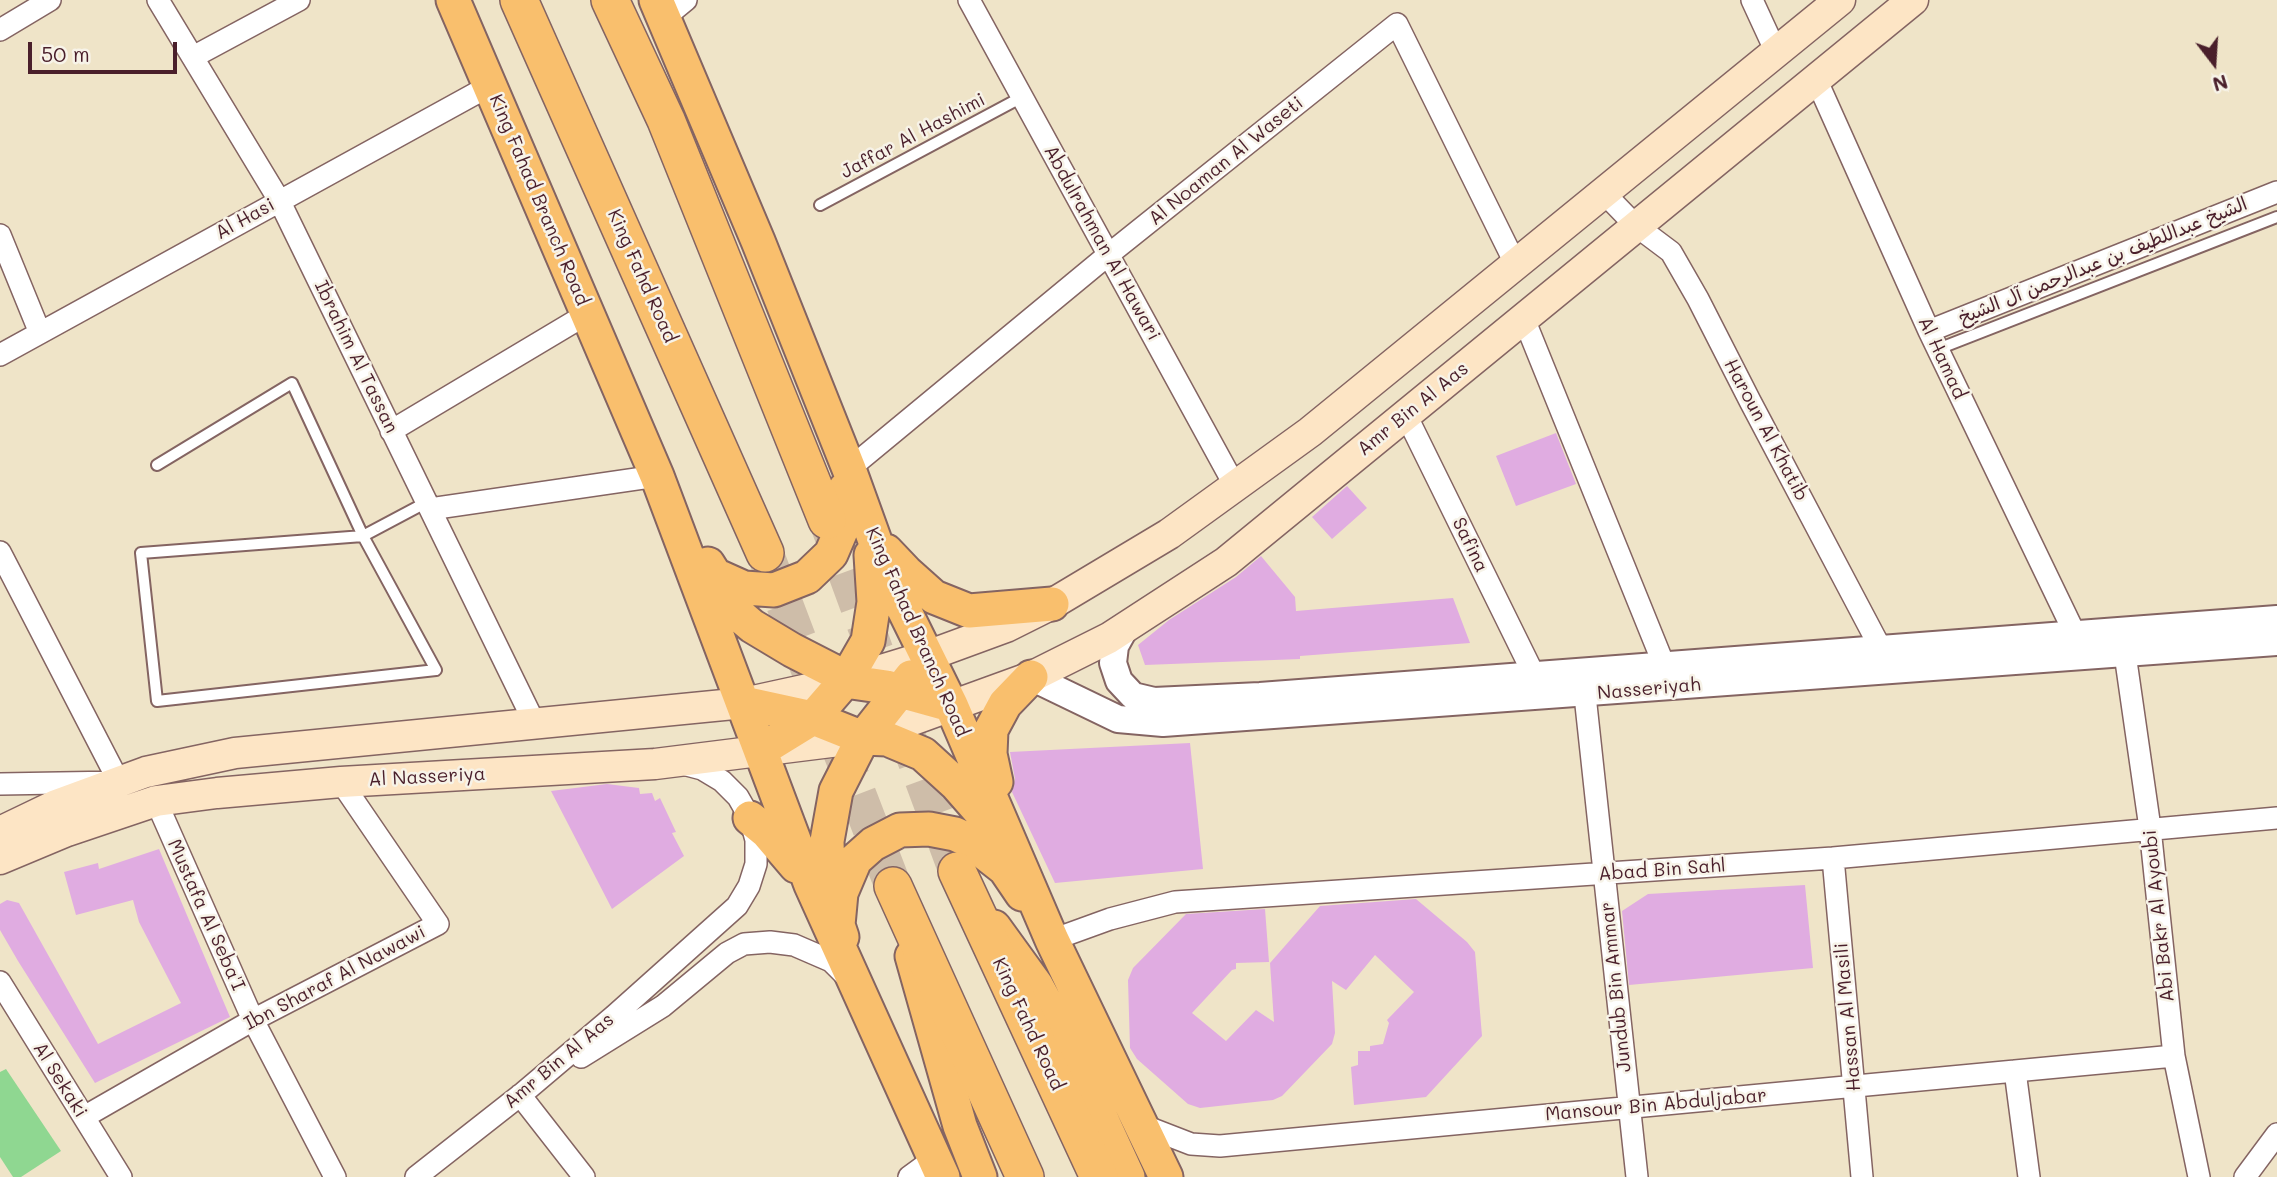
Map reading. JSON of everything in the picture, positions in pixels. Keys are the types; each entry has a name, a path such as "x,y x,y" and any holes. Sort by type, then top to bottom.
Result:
{"highway":[{"name":"King Fahd Road","path":"519,0 765,553"},
{"path":"610,0 666,120 827,520"},
{"name":"King Fahd Road","path":"957,871 1099,1177"},
{"path":"893,886 1025,1177"}],"main road":[{"name":"King Fahad Branch Road","path":"453,0 665,498 811,885 859,988 929,1171"},
{"path":"635,0 666,120"},
{"path":"845,681 927,656 1006,626 1052,604 1169,534 1310,432 1840,0"},
{"name":"Amr Bin Al Aas","path":"863,738 1031,677 1125,628 1226,562 1913,0"},
{"name":"King Fahad Branch Road","path":"668,6 849,469 888,577 951,705 1052,940 1166,1177"},
{"path":"665,498 715,575 744,588 774,590 807,577 831,554 847,517 836,438"},
{"path":"665,498 711,591 752,626 831,670 845,681 951,705"},
{"path":"871,533 906,572 934,597 969,611 1052,604"},
{"path":"761,750 813,718 845,681 868,641 874,602 870,564 871,533"},
{"path":"830,924 827,841 836,791 863,738 927,656"},
{"path":"1015,852 990,754 991,730 1005,704 1031,677"},
{"name":"Al Nasseriya","path":"0,832 56,805 146,772 235,753 744,704 845,681"},
{"path":"744,704 813,718 863,738 887,739 923,754 956,784 1015,852"},
{"name":"Al Nasseriya","path":"0,859 67,831 156,801 341,782 655,764 863,738"},
{"path":"750,818 783,849 811,885"},
{"path":"859,988 838,925 841,893 855,860 873,844 900,830 929,829 955,834 968,840 1005,869 1052,940"},
{"path":"957,871 1036,985 1055,1019 1128,1177"},
{"path":"893,886 960,1126 980,1177"}],"street":[{"path":"0,30 50,0"},
{"name":"Ibrahim Al Tassan","path":"158,0 279,201 535,724"},
{"path":"193,57 299,0"},
{"name":"Abdulrahman Al Hawari","path":"969,0 1235,486"},
{"path":"1752,0 1776,52"},
{"name":"Al Noaman Al Waseti","path":"849,469 1108,255 1397,24 1516,265"},
{"name":"Al Hamad","path":"1816,79 1933,340 2075,634"},
{"name":"Al Hasi","path":"0,355 491,85"},
{"name":"الشيخ عبداللطيف بن عبدالرحمن آل الشيخ","path":"1933,340 2277,192"},
{"name":"Haroun Al Khatib","path":"1604,193 1635,225 1671,252 1692,287 1881,649"},
{"path":"0,234 40,333"},
{"path":"391,431 587,314"},
{"path":"1524,319 1664,665"},
{"name":"Safina","path":"1406,415 1534,675"},
{"path":"428,506 665,498"},
{"path":"0,553 119,782 0,784"},
{"name":"Nasseriyah","path":"1125,628 1115,646 1114,663 1119,681 1133,696 1154,701 1260,696 1534,675 1583,683 1664,665 2277,619"},
{"name":"Nasseriyah","path":"1031,677 1118,719 1163,723 1583,683 2277,642"},
{"name":"Abi Bakr Al Ayoubi","path":"2125,653 2150,828 2174,1056 2199,1177"},
{"name":"Jundub Bin Ammar","path":"1583,683 1637,1177"},
{"path":"655,764 679,764 702,769 722,781 738,797 750,818"},
{"name":"Ibn Sharaf Al Nawawi","path":"84,1117 253,1020 438,924 341,782"},
{"name":"Mustafa Al Seba'I","path":"156,801 253,1020 335,1177"},
{"name":"Amr Bin Al Aas","path":"416,1177 521,1094 737,906 749,886 756,864 756,840 750,818"},
{"name":"Abad Bin Sahl","path":"1052,940 1110,919 1175,901 1833,858 2277,818"},
{"name":"Hassan Al Masili","path":"1833,858 1862,1177"},
{"path":"584,1177 521,1094 663,1006 727,953 744,943 794,945 831,961 859,988"},
{"name":"Al Sekaki","path":"0,982 121,1177"},
{"name":"Mansour Bin Abduljabar","path":"1142,1125 1191,1144 1220,1146 2174,1056"},
{"path":"2015,1071 2029,1177"},
{"path":"2245,1177 2277,1134"}],"lane":[{"name":"Jaffar Al Hashimi","path":"820,205 1022,97"},
{"path":"1933,340 2277,217"},
{"path":"157,465 292,383 363,537 436,670 157,701 141,553 363,537 428,506"}],"green space":[{"path":"6,1069 61,1151 21,1177 13,1177 0,1157 0,1072"}],"building":[{"path":"1556,433 1576,484 1516,506 1496,456"},
{"path":"1347,486 1367,508 1332,539 1312,517"},
{"path":"1261,556 1295,597 1296,611 1453,598 1470,643 1300,656 1300,659 1145,665 1138,645 1169,620 1236,577"},
{"path":"1190,743 1203,869 1055,883 1012,792 1015,779 1010,752"},
{"path":"607,784 639,788 640,794 652,793 655,801 660,798 676,832 672,833 684,856 612,909 551,791"},
{"path":"159,849 230,1017 95,1083 0,930 0,904 7,900 19,903 98,1044 181,1003 139,922 133,900 76,915 64,872 98,863 99,869"},
{"path":"1805,885 1813,968 1629,985 1622,911 1648,894"},
{"path":"1416,899 1475,952 1482,1036 1426,1097 1354,1105 1351,1067 1358,1065 1358,1051 1370,1051 1370,1046 1383,1044 1389,1023 1387,1020 1414,992 1375,955 1346,990 1332,981 1335,1033 1332,1044 1282,1096 1273,1100 1200,1108 1188,1104 1137,1059 1130,1048 1128,980 1133,968 1186,914 1265,909 1269,962 1236,963 1236,969 1232,970 1192,1013 1226,1041 1256,1010 1274,1022 1270,963 1320,906"}],"tunnel":[{"path":"827,520 875,651"},
{"path":"765,553 813,679"},
{"path":"904,728 957,871"},
{"path":"838,743 893,886"}]}
